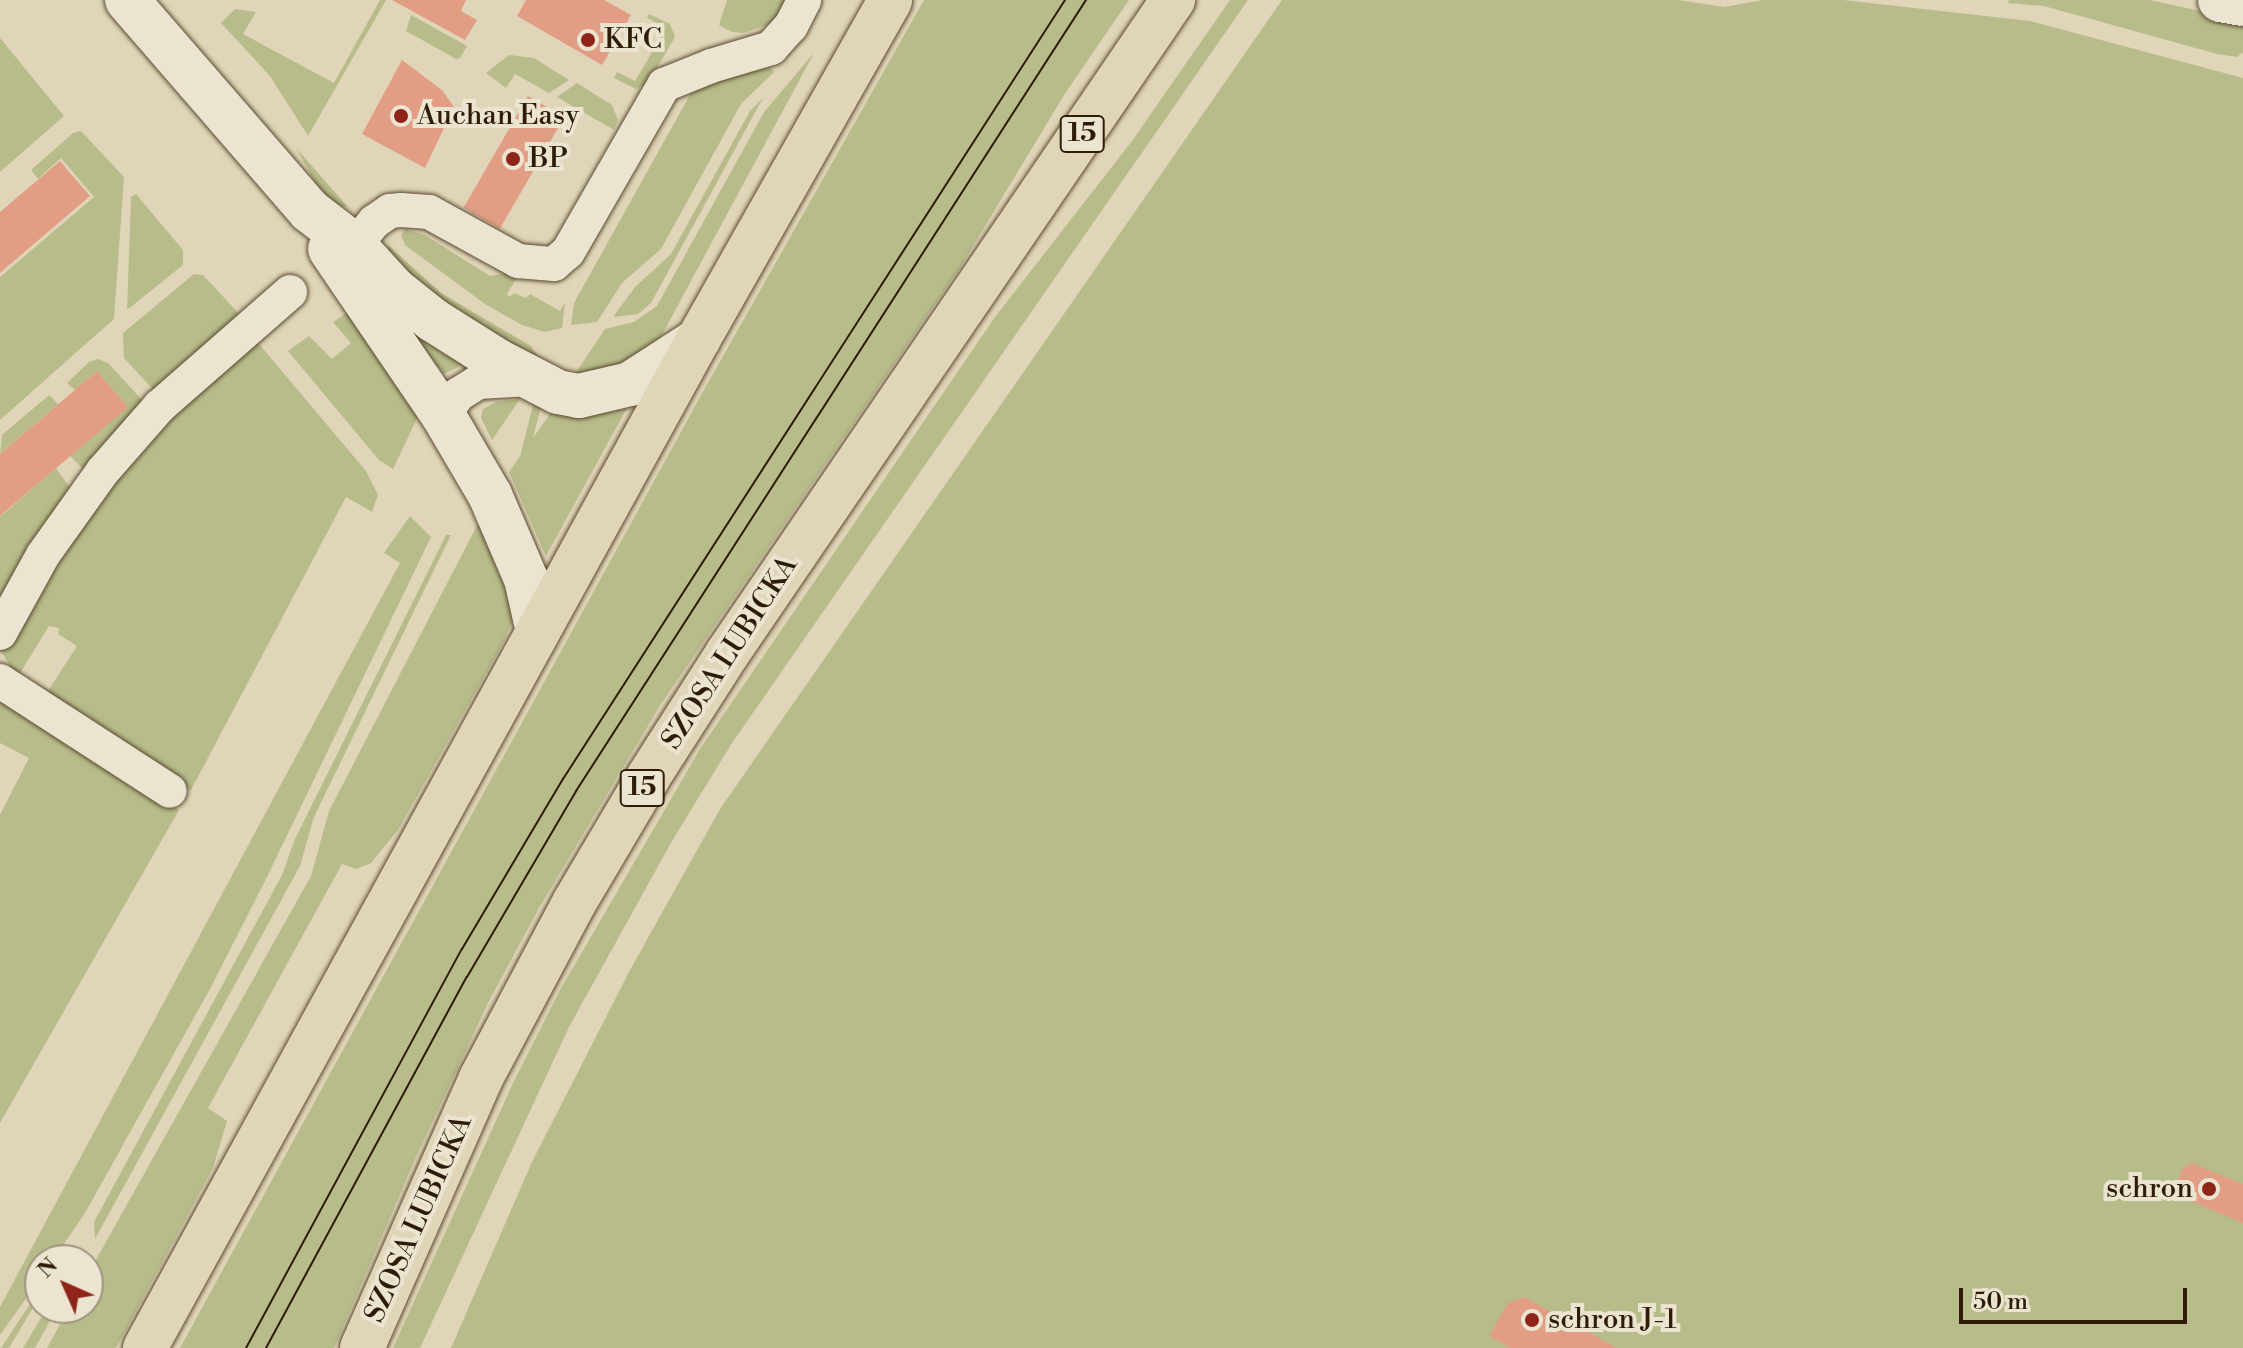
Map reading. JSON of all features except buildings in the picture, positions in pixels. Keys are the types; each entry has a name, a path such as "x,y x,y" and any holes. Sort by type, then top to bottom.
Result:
{"main road":[{"path":"145,1348 698,340 890,0"},
{"name":"SZOSA LUBICKA","path":"362,1348 481,1078 574,903 649,776 727,654 1173,0"}],"street":[{"path":"127,0 346,256 490,495 526,579 538,632"},
{"path":"346,256 374,222 390,211 401,210 429,212 518,261 554,264 568,252 664,85 711,66 771,48 786,34 804,0"},
{"path":"2220,0 2243,4"},
{"path":"346,256 433,320 558,392 579,396 630,384 698,340"},
{"path":"0,633 43,555 103,471 160,406 290,292"},
{"path":"443,415 459,394 478,382 531,379"},
{"path":"0,681 170,791"}],"green space":[{"path":"380,0 386,0 308,136 270,76 221,23 235,9 256,12 243,34 334,83"},
{"path":"727,0 792,0 770,24 743,33 732,32 719,25"},
{"path":"924,0 1129,0 1066,92 961,266 661,704 539,908 489,1001 416,1157 334,1348 180,1348 700,397"},
{"path":"1230,0 1248,0 732,743 672,841 569,1027 420,1348 393,1348 513,1083 560,990 700,749 995,317 1132,141"},
{"path":"1282,0 1678,0 1724,7 1763,0 1843,0 2030,21 2243,78 2243,1348 451,1348 532,1162 630,970 720,809"},
{"path":"2009,0 2150,0 2200,11 2243,15 2243,52 2237,57 2217,54 2044,6 2008,3"},
{"path":"649,14 670,24 675,37 648,83 636,89 614,78 617,72 635,81 647,61 665,27 647,18"},
{"path":"411,15 467,46 460,58 456,59 406,31"},
{"path":"0,38 64,116 0,172"},
{"path":"814,53 656,346 643,360 573,377 605,329 634,322 657,306 764,112"},
{"path":"509,55 534,58 569,80 549,93 515,74 506,88 486,73"},
{"path":"770,67 774,72 741,104 661,249 622,283 597,322 571,325 574,303 691,93 714,81"},
{"path":"577,83 612,105 618,120 614,130 557,97"},
{"path":"763,98 651,303 638,314 613,317 635,287 671,254 750,111"},
{"path":"81,131 124,177 114,319 0,420 0,277 94,197 61,158 38,179 31,170 73,133"},
{"path":"296,148 348,207 334,205 324,198"},
{"path":"136,194 183,250 183,265 127,310 131,197"},
{"path":"405,229 425,235 490,276 513,272 519,274 507,294 510,297 514,293 526,298 530,294 560,311 565,302 562,328 545,332 522,325 485,304 405,245 401,235"},
{"path":"388,245 441,293 531,346 541,361 479,334 390,264"},
{"path":"194,274 203,275 243,318 161,398 124,358 123,333"},
{"path":"351,310 418,416 393,469 379,460 288,351 309,336 332,359 351,343 333,322"},
{"path":"391,311 470,361 444,374"},
{"path":"249,332 366,471 378,495 372,512 346,497 191,790 46,694 77,646 58,634 59,628 49,626 17,678 0,649 76,517"},
{"path":"98,359 108,363 145,403 90,476 70,456 127,406 97,371 75,390 67,383 89,362"},
{"path":"49,395 58,404 0,454 2,435"},
{"path":"520,399 492,440 481,418 483,409 496,402"},
{"path":"533,405 541,407 526,464 519,462"},
{"path":"627,408 546,556 509,472 552,411 600,414"},
{"path":"56,468 70,488 0,616 0,517"},
{"path":"483,514 516,613 504,641 398,830 371,863 356,869 342,864 208,1108 227,1121 213,1168 116,1348 47,1348 60,1324 104,1324 104,1245 311,876 329,811"},
{"path":"410,516 431,537 210,989 85,1213 64,1244 34,1244 400,563 384,553"},
{"path":"446,535 451,535 314,817 300,866 95,1239 94,1222 282,875 295,839"},
{"path":"0,702 28,708 179,810 0,1123 0,815 29,758 0,743"},
{"path":"24,1262 24,1301 0,1335 0,1307"},
{"path":"24,1313 24,1323 9,1348 1,1348"},
{"path":"37,1324 48,1324 35,1348 23,1348"}],"tram line":[{"path":"246,1348 462,949 563,779 1065,0"},
{"path":"266,1348 467,977 576,791 1086,0"}],"place":[{"name":"KFC","path":"588,40"},
{"name":"Auchan Easy","path":"401,116"},
{"name":"BP","path":"513,159"},
{"name":"schron","path":"2209,1189"},
{"name":"schron J-1","path":"1532,1320"}]}
